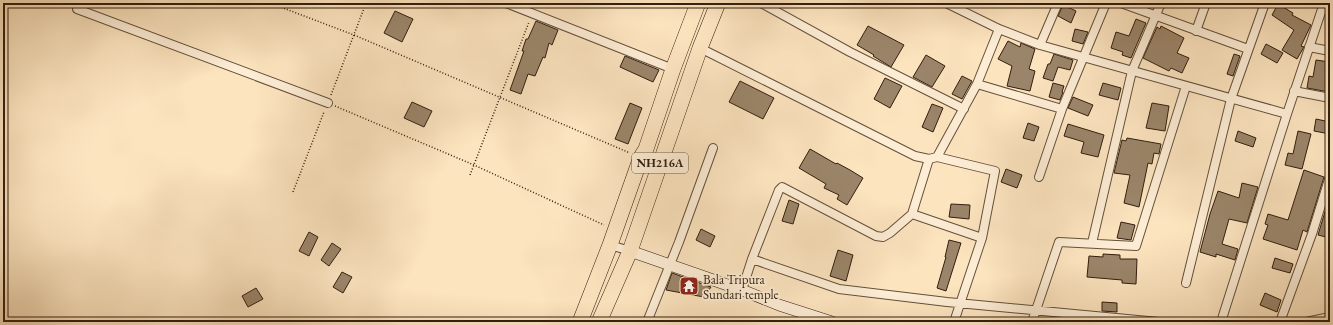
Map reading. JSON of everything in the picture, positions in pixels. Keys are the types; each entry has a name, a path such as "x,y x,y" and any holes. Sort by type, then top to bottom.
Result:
{"highway":[{"name":"NH216A","path":"580,322 610,245 641,157 646,149 673,69 698,3"},
{"name":"NH216A","path":"599,322 630,251 700,48 718,3"}],"main road":[{"path":"630,251 742,290 779,305 832,322"}],"street":[{"path":"77,3 77,9 328,103"},
{"path":"506,3 673,69"},
{"path":"761,3 850,52 964,109"},
{"path":"946,3 999,29 1040,45 1286,114"},
{"path":"1040,45 1058,3"},
{"path":"1039,176 1062,109 1106,3"},
{"path":"1120,3 1248,49"},
{"path":"1092,243 1132,71 1161,3"},
{"path":"1196,31 1206,3"},
{"path":"1186,283 1231,99 1266,3"},
{"path":"1222,322 1286,114 1324,3"},
{"path":"742,290 752,259 779,190 782,187 876,236 883,236 890,233 912,214 933,158 964,109 977,84 999,29"},
{"path":"1309,47 1330,51"},
{"path":"700,48 915,156 933,158 995,171 982,238 954,322"},
{"path":"977,84 1062,109"},
{"path":"1032,322 1059,242 1136,246 1186,86"},
{"path":"1294,91 1330,98"},
{"path":"647,322 670,265 713,148"},
{"path":"1280,322 1312,234 1330,176"},
{"path":"912,214 982,238"},
{"path":"610,245 630,251"},
{"path":"752,259 839,289 1035,311 1159,322"},
{"path":"1306,322 1330,317"}],"path":[{"path":"270,3 354,35 641,157"},
{"path":"470,175 532,13"},
{"path":"328,103 474,165 615,230"}],"building":[{"path":"1278,4 1293,13 1292,15 1311,25 1301,46 1304,47 1297,59 1282,50 1294,30 1272,15"},
{"path":"1063,5 1076,11 1071,23 1058,16"},
{"path":"395,11 413,19 402,42 384,33"},
{"path":"1136,19 1146,23 1131,58 1122,55 1123,52 1111,48 1116,32 1129,36"},
{"path":"536,21 558,30 552,45 549,43 545,58 543,57 535,76 528,74 521,94 510,90 524,51 522,51 526,39 528,39"},
{"path":"868,26 904,45 891,67 857,45"},
{"path":"1161,26 1184,38 1177,53 1189,58 1182,73 1171,68 1169,71 1143,58 1157,27 1160,29"},
{"path":"1075,29 1088,32 1083,44 1072,41"},
{"path":"1008,41 1020,47 1021,43 1035,49 1029,69 1035,71 1030,91 1007,86 1012,66 998,59"},
{"path":"1266,44 1283,53 1277,63 1261,54"},
{"path":"1054,54 1073,60 1070,70 1058,67 1053,81 1043,78 1048,64 1050,64"},
{"path":"1234,54 1240,56 1233,76 1227,74"},
{"path":"926,55 945,66 932,87 913,77"},
{"path":"625,56 659,70 653,82 620,67"},
{"path":"1316,60 1330,62 1329,92 1307,88 1309,76 1313,77"},
{"path":"962,76 972,81 962,99 952,94"},
{"path":"885,78 902,86 890,108 874,99"},
{"path":"740,81 774,98 763,119 729,102"},
{"path":"1053,83 1064,86 1060,100 1049,97"},
{"path":"1103,83 1121,88 1118,100 1099,95"},
{"path":"1073,97 1093,105 1088,116 1068,108"},
{"path":"412,102 432,111 424,127 404,118"},
{"path":"630,103 642,108 628,144 615,139"},
{"path":"1152,103 1169,106 1165,131 1146,128"},
{"path":"932,104 943,108 933,132 922,127"},
{"path":"1316,119 1330,122 1330,134 1314,131"},
{"path":"1028,123 1039,127 1034,141 1023,138"},
{"path":"1068,124 1104,135 1098,157 1081,153 1084,142 1064,136"},
{"path":"1238,131 1256,138 1253,147 1235,141"},
{"path":"1298,131 1311,134 1302,169 1285,165 1288,153 1293,154"},
{"path":"1127,138 1161,144 1159,154 1154,153 1152,164 1148,163 1139,207 1124,203 1130,175 1114,173 1122,140 1126,141"},
{"path":"810,149 863,178 847,205 837,199 839,195 824,188 826,184 799,168"},
{"path":"1006,169 1022,175 1017,188 1001,182"},
{"path":"1304,170 1324,177 1307,232 1303,230 1297,250 1263,239 1268,225 1265,224 1268,214 1288,220"},
{"path":"1242,183 1258,187 1247,223 1229,219 1222,244 1238,249 1235,260 1216,254 1216,257 1200,252 1218,191 1239,198"},
{"path":"1330,195 1330,238 1318,235"},
{"path":"789,200 799,204 793,224 782,221"},
{"path":"951,204 970,205 969,219 949,217"},
{"path":"1121,222 1135,225 1131,240 1117,238"},
{"path":"701,229 715,236 710,247 696,240"},
{"path":"309,232 318,237 309,256 299,251"},
{"path":"949,240 961,243 946,291 937,288 946,257"},
{"path":"332,243 341,249 329,266 321,260"},
{"path":"838,250 853,255 846,281 830,276"},
{"path":"1103,254 1120,255 1120,259 1137,259 1136,284 1122,283 1122,280 1087,277 1089,256 1103,257"},
{"path":"1275,258 1293,264 1290,273 1272,268"},
{"path":"342,272 352,277 343,293 333,287"},
{"name":"Bala Tripura Sundari temple","path":"672,273 711,287 704,297 666,290"},
{"path":"256,288 263,299 248,307 242,296"},
{"path":"1265,293 1281,300 1277,312 1260,305"},
{"path":"1102,302 1117,303 1117,312 1102,311"}],"place":[{"name":"Bala Tripura Sundari temple","path":"689,286"}]}
